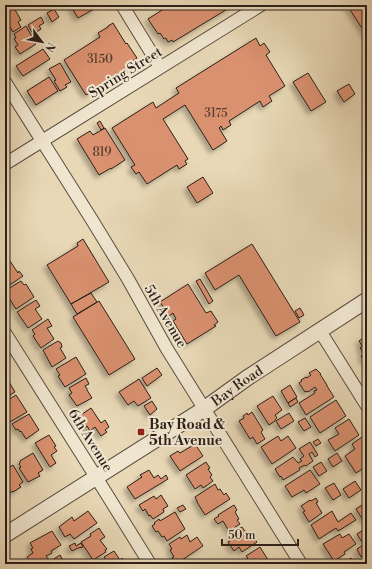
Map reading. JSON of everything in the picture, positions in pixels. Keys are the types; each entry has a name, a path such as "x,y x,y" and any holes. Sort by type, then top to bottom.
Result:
{"street":[{"path":"122,5 160,67"},
{"name":"Spring Street","path":"5,164 261,5"},
{"name":"5th Avenue","path":"5,82 92,220 167,349 301,564"},
{"name":"Bay Road","path":"5,535 204,409 246,378 367,300"},
{"path":"320,331 367,406"},
{"name":"6th Avenue","path":"5,333 150,564"}],"building":[{"path":"70,5 94,5 96,8 78,18"},
{"path":"170,5 234,5 173,42 172,40 168,42 160,33 158,34 148,19"},
{"path":"347,5 367,5 367,36"},
{"path":"14,8 21,20 18,22 21,27 13,32 10,27 7,29 5,25 5,13"},
{"path":"54,9 59,17 52,22 47,13"},
{"path":"41,17 44,23 39,26 41,29 33,34 28,25"},
{"path":"113,23 137,58 131,62 133,66 86,95 64,60 100,37 98,33"},
{"path":"26,26 36,44 20,54 15,47 18,45 14,39 16,38 14,34"},
{"path":"256,38 260,46 264,43 270,52 266,55 285,86 269,96 272,101 263,107 260,101 229,121 231,125 223,130 221,126 219,128 227,141 213,150 185,105 163,119 188,159 185,161 187,164 179,169 177,165 147,184 139,172 136,174 131,167 135,165 112,128 153,102 156,108 179,93 176,88"},
{"path":"43,49 50,59 23,76 16,66"},
{"path":"60,63 71,82 65,85 67,87 60,91 54,81 56,80 49,69"},
{"path":"308,73 326,102 311,111 293,82"},
{"path":"49,77 58,91 36,105 27,91"},
{"path":"349,84 355,94 344,102 337,91"},
{"path":"100,121 104,128 101,130 97,123"},
{"path":"105,128 125,160 99,175 77,139 90,131 93,135"},
{"path":"203,177 213,193 197,203 187,187"},
{"path":"83,239 109,282 71,304 47,265 78,246 77,243"},
{"path":"252,244 300,322 276,336 239,275 215,290 205,273"},
{"path":"10,261 18,273 19,271 23,276 5,288 5,265"},
{"path":"200,279 213,301 209,304 196,281"},
{"path":"21,281 24,285 26,284 34,297 16,309 6,295 5,291"},
{"path":"188,284 206,313 211,311 218,322 214,325 216,326 187,344 173,321 176,319 173,313 169,316 160,302"},
{"path":"91,293 97,302 77,314 71,304"},
{"path":"36,300 40,306 35,309 42,319 28,328 17,312"},
{"path":"99,301 135,359 109,375 73,317"},
{"path":"300,308 304,315 299,318 295,311"},
{"path":"48,319 52,326 47,328 54,339 41,348 33,336 35,334 32,330"},
{"path":"364,337 367,339 367,362 365,362 361,356 364,354 360,348 362,346 359,341"},
{"path":"58,341 61,343 62,347 60,348 66,358 52,367 43,350"},
{"path":"76,357 86,374 65,387 58,376 60,375 56,369"},
{"path":"157,368 162,375 147,386 142,378"},
{"path":"316,369 321,374 334,397 306,415 299,403 315,393 314,391 317,390 315,387 308,392 305,392 299,383 302,381 301,380 311,375 309,373"},
{"path":"5,375 15,392 5,398"},
{"path":"86,378 89,384 85,386 92,398 77,406 69,395 72,393 69,388"},
{"path":"139,379 151,398 138,406 134,401 128,405 119,392"},
{"path":"290,385 297,397 288,403 281,391"},
{"path":"16,395 27,412 8,423 5,418 5,402"},
{"path":"273,396 282,410 275,415 277,418 269,425 257,406"},
{"path":"296,398 298,402 290,407 288,403"},
{"path":"336,400 346,416 320,433 310,417"},
{"path":"152,401 157,409 150,415 144,406"},
{"path":"91,408 101,423 105,420 109,427 105,430 107,432 101,436 95,427 90,431 87,426 85,428 78,417"},
{"path":"252,412 263,430 261,432 265,439 257,444 253,437 250,439 239,421 244,418 243,416 247,413 248,415"},
{"path":"289,413 294,421 281,429 276,421"},
{"path":"29,414 39,430 26,439 21,431 20,432 18,429 16,430 12,424"},
{"path":"305,418 311,427 304,431 298,422"},
{"path":"349,419 359,435 335,451 328,440 339,434 335,428"},
{"path":"49,435 56,446 54,447 57,451 51,455 56,463 50,467 35,443"},
{"path":"278,436 281,441 288,436 296,448 272,464 261,447"},
{"path":"362,437 367,444 367,466 356,473 345,456 355,449 352,444"},
{"path":"318,439 321,443 316,446 313,442"},
{"path":"310,442 318,455 315,457 312,452 309,454 313,461 306,466 305,465 299,468 300,470 283,480 275,469 293,457 298,463 302,461 300,459 304,456 299,449"},
{"path":"195,444 203,456 180,471 170,456 178,451 180,453"},
{"path":"33,453 43,470 38,473 40,476 28,482 19,468 21,467 19,464 20,461"},
{"path":"337,453 342,461 333,467 328,459"},
{"path":"206,462 210,468 208,469 212,475 210,477 213,481 203,488 201,485 195,489 186,475"},
{"path":"321,462 327,471 319,476 313,467"},
{"path":"13,465 23,482 19,485 21,487 8,494 5,489 5,470"},
{"path":"149,470 154,478 158,475 161,479 166,475 168,479 135,499 127,487 142,477 140,475"},
{"path":"310,470 320,484 306,493 304,490 292,497 285,486"},
{"path":"355,481 361,490 349,498 343,489"},
{"path":"334,483 341,495 333,500 325,488"},
{"path":"215,484 218,490 220,489 224,495 226,493 230,499 205,515 195,497"},
{"path":"161,495 168,506 163,509 164,512 153,519 150,515 149,516 145,509 143,511 139,505 154,496 156,499"},
{"path":"316,498 318,502 316,503 322,513 309,522 303,512 305,511 301,506"},
{"path":"365,503 367,507 367,518 363,520 356,509"},
{"path":"183,505 186,509 180,512 177,508"},
{"path":"234,505 237,510 235,512 239,519 237,520 240,524 229,531 223,521 218,524 214,519"},
{"path":"88,511 97,523 74,539 70,534 65,537 59,527 72,517 74,521"},
{"path":"332,511 338,522 351,513 356,520 338,531 336,528 319,539 311,525"},
{"path":"175,512 185,529 167,541 158,531 156,532 152,526 159,519 160,521"},
{"path":"242,527 251,538 253,536 257,542 242,552 239,547 234,551 228,542 234,538 231,534"},
{"path":"99,528 105,537 100,540 107,549 105,550 106,552 93,560 81,542 91,536 90,534"},
{"path":"363,530 367,539 362,542 357,534"},
{"path":"52,531 61,545 46,556 49,560 43,564 32,564 27,557 33,553 31,549 33,548 30,543"},
{"path":"340,534 342,538 349,534 356,544 334,561 323,544"},
{"path":"187,535 190,542 197,537 203,546 176,564 172,558 174,557 170,550 172,549 169,544 180,537 181,539"},
{"path":"75,543 76,546 81,543 83,547 72,551 69,546"},
{"path":"363,545 367,550 367,553 361,557 357,549"},
{"path":"260,547 270,563 246,564 244,561 248,558 246,556"},
{"path":"114,551 120,560 122,558 124,563 97,564 105,559 104,557"},
{"path":"60,555 65,564 46,564"},
{"path":"351,558 354,564 341,564"}],"place":[{"name":"Bay Road & 5th Avenue","path":"141,432"}]}
